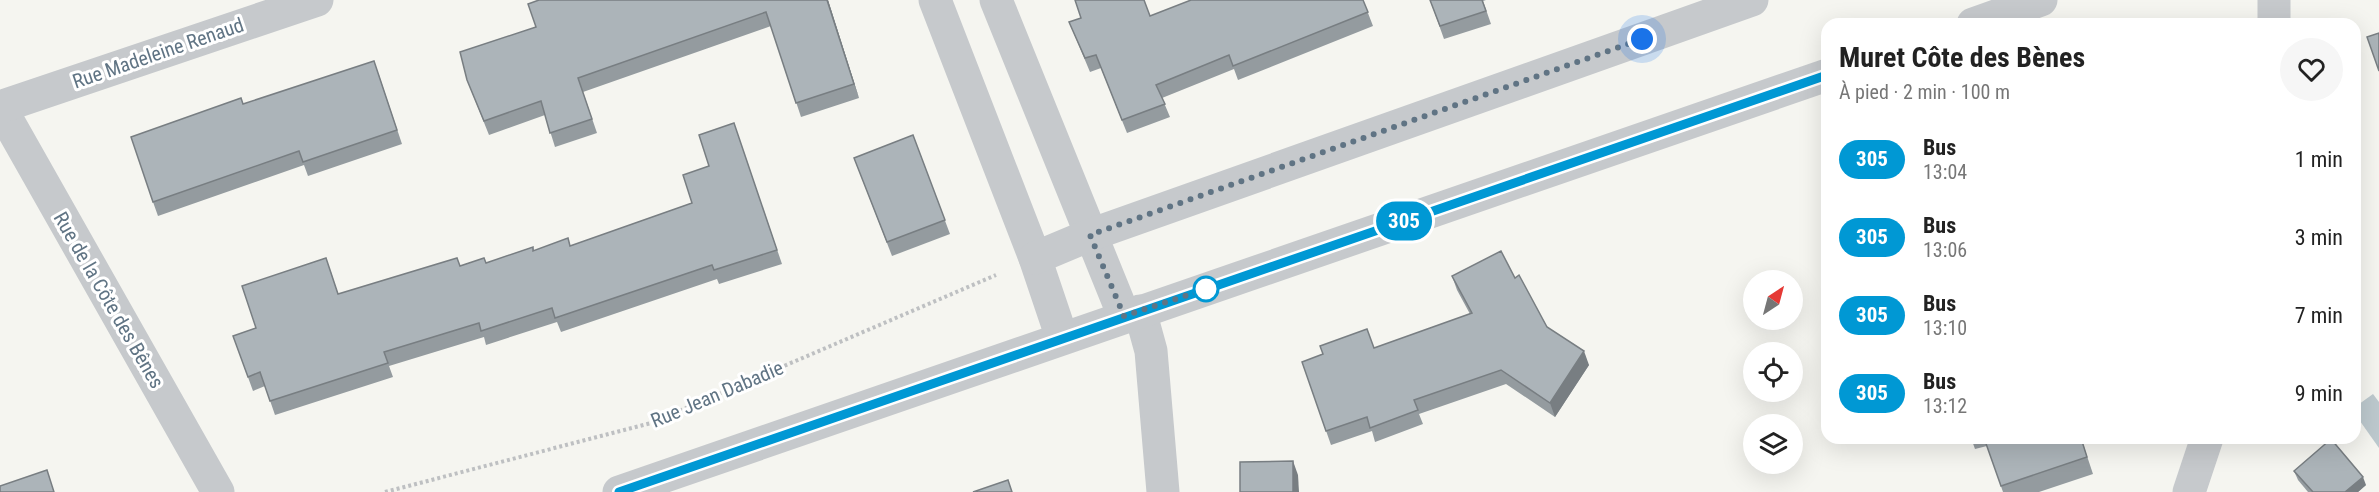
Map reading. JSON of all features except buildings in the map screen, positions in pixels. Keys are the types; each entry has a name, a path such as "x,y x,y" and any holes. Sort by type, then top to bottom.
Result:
{"street":[{"name":"Rue Madeleine Renaud","path":"0,107 317,0"},
{"path":"935,0 1035,258 1062,338"},
{"path":"996,0 1090,235 1151,351 1163,492"},
{"path":"1035,258 1090,235 1752,0"},
{"path":"1990,18 2041,0"},
{"path":"2274,0 2274,18"},
{"path":"619,492 1821,77"},
{"name":"Rue de la Côte des Bênes","path":"0,107 219,492"},
{"path":"2189,492 2205,444"}],"path":[{"name":"Rue Jean Dabadie","path":"385,492 651,423 1035,258"}],"shaded area":[{"path":"2373,394 2379,402 2379,448 2361,422 2361,403"}],"bus line":[{"name":"305","path":"619,492 1821,77"}],"route":[{"path":"1206,289 1124,316 1090,235 1642,39"}]}
